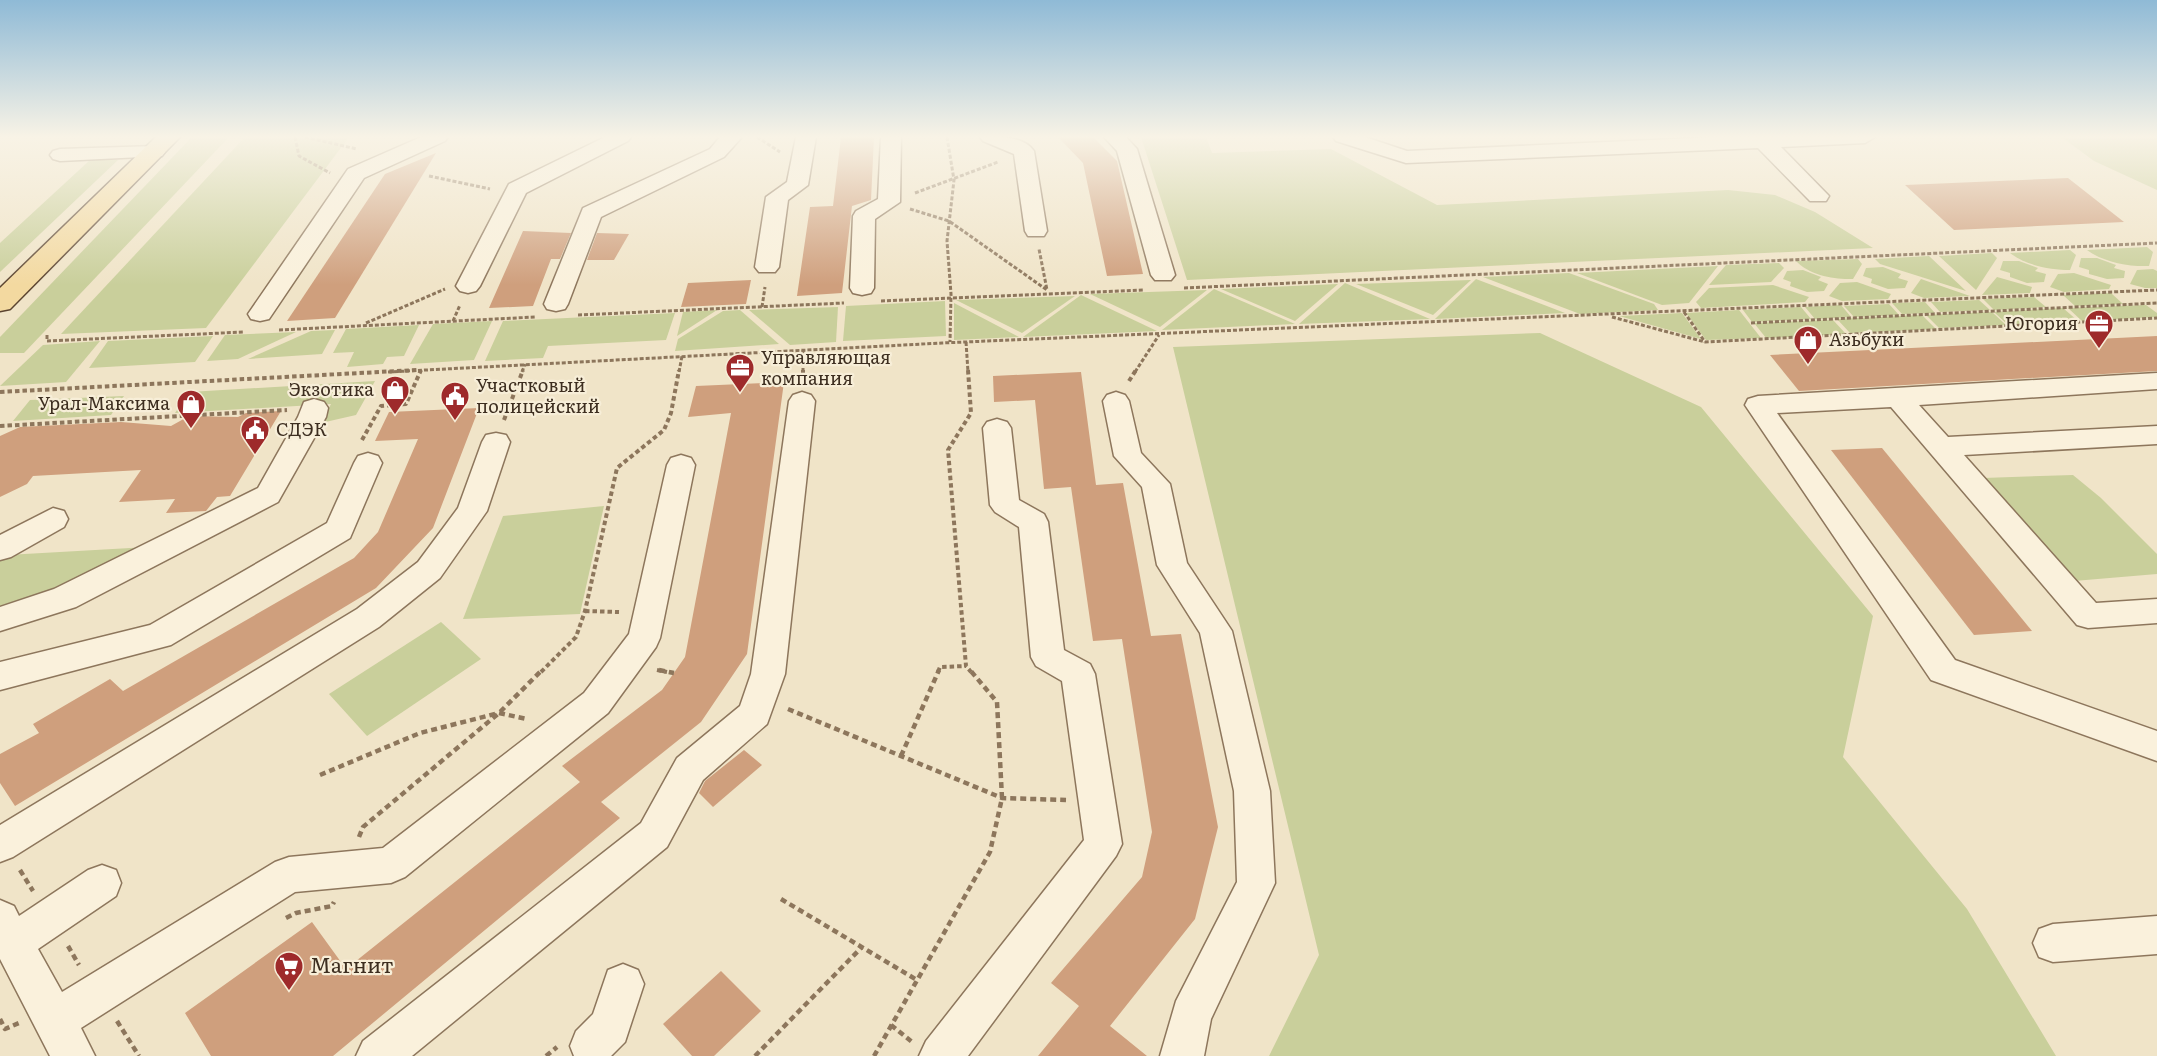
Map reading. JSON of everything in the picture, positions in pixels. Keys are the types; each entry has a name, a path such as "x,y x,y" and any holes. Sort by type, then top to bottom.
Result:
{"main road":[{"path":"0,303 120,186"}],"street":[{"path":"259,325 348,186"},
{"path":"470,282 517,189 522,186"},
{"path":"556,312 591,213 647,186"},
{"path":"767,267 777,197 795,186"},
{"path":"862,297 864,216 889,202 889,186"},
{"path":"1029,186 1036,231"},
{"path":"1140,186 1171,282"},
{"path":"1808,186 1818,196"},
{"path":"2157,381 1758,405 1943,670 2157,746"},
{"path":"1898,398 2088,616 2157,610"},
{"path":"378,1056 654,834 690,769 755,714 768,674 802,401"},
{"path":"1116,401 1128,456 1156,484 1172,565 1216,631 1252,791 1256,883 1191,1016 1182,1056"},
{"path":"0,619 65,598 268,495 312,417 314,408"},
{"path":"941,1056 1103,844 1078,674 1048,657 1033,522 1005,505 997,428"},
{"path":"1941,447 2157,435"},
{"path":"0,845 368,618 429,570 472,511 496,442"},
{"path":"0,676 159,636 339,530 368,464"},
{"path":"54,1021 289,875 391,865 596,703 644,638 681,465"},
{"path":"0,549 53,519"},
{"path":"73,1056 7,931 102,883"},
{"path":"2053,943 2157,935"},
{"path":"590,1053 610,1027 623,984"}],"path":[{"path":"889,202 935,186"},
{"path":"950,342 947,241 953,186"},
{"path":"889,202 949,221 1048,292"},
{"path":"1036,231 1048,292"},
{"path":"1171,282 2157,243"},
{"path":"363,325 470,282"},
{"path":"47,335 46,341 259,325 363,325 556,312 862,297 950,298 1048,292 1146,290"},
{"path":"0,392 950,342 1609,316 2157,290"},
{"path":"1751,323 2157,303"},
{"path":"1683,312 1706,342"},
{"path":"1609,316 1706,342 2157,318"},
{"path":"1116,401 1159,334"},
{"path":"874,1056 990,852 1002,798 997,702 966,666 948,450 971,413 966,342"},
{"path":"802,401 803,350"},
{"path":"277,922 296,913 332,906 363,827 499,713 576,637 585,611 617,468 664,430 671,414 682,356"},
{"path":"496,442 525,364"},
{"path":"368,464 357,449 381,406 406,404 422,370"},
{"path":"0,426 314,408"},
{"path":"901,756 940,667 966,666"},
{"path":"760,698 1002,798 1096,801"},
{"path":"320,775 420,733 499,713 566,727"},
{"path":"782,899 917,980"},
{"path":"755,1056 862,947"},
{"path":"116,1019 125,1013"}],"green space":[{"path":"62,186 90,186 0,272 0,243"},
{"path":"145,186 182,186 24,353 0,353 0,337"},
{"path":"199,186 312,186 206,328 61,334"},
{"path":"1157,186 1402,186 1437,205 1728,190 1775,195 1815,212 1873,248 1187,280"},
{"path":"2147,247 2153,252 2149,266 2117,263 2087,250"},
{"path":"2070,250 2076,255 2070,270 2038,266 2010,253"},
{"path":"1992,253 1997,258 1976,290 1939,256"},
{"path":"1929,256 1966,291 1880,264 1875,259"},
{"path":"2081,258 2097,258 2116,265 2114,268 2125,271 2124,278 2107,279 2089,274 2089,270 2079,267"},
{"path":"1858,259 1862,264 1853,279 1823,276 1808,270 1796,261"},
{"path":"2003,261 2019,261 2038,268 2035,271 2046,274 2044,282 2027,283 2010,277 2010,273 2000,270"},
{"path":"1779,263 1784,268 1771,282 1709,285 1726,265"},
{"path":"1718,266 1689,303 1662,305 1577,273"},
{"path":"1883,267 1901,274 1898,278 1908,281 1905,288 1888,289 1871,283 1872,279 1863,276 1866,268"},
{"path":"1803,270 1821,277 1818,280 1828,284 1824,291 1807,292 1790,286 1791,282 1783,279 1787,271"},
{"path":"2137,270 2157,271 2157,288 2130,284"},
{"path":"1569,273 1654,304 1658,310 1580,314 1483,277"},
{"path":"2074,273 2111,285 2109,289 2064,292 2050,287 2058,274"},
{"path":"1997,277 2032,287 2030,293 1982,295"},
{"path":"1476,279 1565,313 1435,319"},
{"path":"1921,279 1970,296 1924,298 1911,293"},
{"path":"1470,280 1433,315 1356,284"},
{"path":"1857,282 1891,294 1888,299 1842,301 1829,296 1840,283"},
{"path":"1345,283 1430,319 1299,324"},
{"path":"1338,284 1295,321 1221,289"},
{"path":"1773,285 1809,297 1805,302 1701,308 1696,302 1709,288"},
{"path":"1214,289 1295,324 1162,330"},
{"path":"1207,290 1160,327 1090,294"},
{"path":"2111,293 2123,304 2075,306 2063,295"},
{"path":"1081,295 1157,331 1023,337"},
{"path":"1075,296 1022,333 956,300"},
{"path":"2034,297 2046,307 1994,310 1983,299"},
{"path":"1979,300 1990,310 1940,312 1931,302"},
{"path":"945,301 946,336 843,341 846,306"},
{"path":"1925,302 1935,313 1902,314 1892,303"},
{"path":"954,303 1019,337 954,340"},
{"path":"1889,304 1899,315 1854,317 1844,306"},
{"path":"1841,305 1851,317 1815,319 1805,307"},
{"path":"2146,305 2157,313 2157,317 2082,321 2068,308"},
{"path":"838,307 836,342 790,345 749,310"},
{"path":"1801,307 1811,319 1752,322 1743,310"},
{"path":"2063,308 2078,321 2008,325 1994,312"},
{"path":"717,310 677,336 683,312"},
{"path":"740,310 779,344 675,351 678,339 723,311"},
{"path":"1739,310 1761,338 1706,340 1686,313"},
{"path":"1992,312 2006,325 1939,328 1926,315"},
{"path":"675,313 666,340 548,346 543,358 485,361 503,321"},
{"path":"1682,313 1701,339 1619,316"},
{"path":"1922,315 1936,329 1850,333 1837,319"},
{"path":"1833,320 1846,334 1766,338 1754,323"},
{"path":"492,321 474,360 410,364 433,324"},
{"path":"419,325 404,356 387,357 383,364 347,367 354,352 333,353 346,329"},
{"path":"335,330 322,354 248,359 311,331"},
{"path":"296,332 238,359 207,361 225,335"},
{"path":"1540,333 1701,407 1873,616 1843,757 1967,909 2056,1056 1269,1056 1319,955 1173,347"},
{"path":"213,336 195,362 89,368 108,341"},
{"path":"100,341 66,382 0,386 43,345"},
{"path":"375,381 356,415 321,423 331,404 175,413 189,392"},
{"path":"124,396 111,415 13,421 30,400"},
{"path":"2073,475 2101,498 2157,554 2157,574 2074,581 1983,478"},
{"path":"604,506 580,614 463,619 503,516"},
{"path":"148,547 52,597 0,612 0,559 7,555"},
{"path":"441,622 481,659 367,736 329,694"}],"building":[{"path":"377,186 416,186 335,318 287,321"},
{"path":"835,186 872,186 871,200 852,206 842,293 797,296 810,207 833,206"},
{"path":"1088,186 1123,186 1143,274 1107,276"},
{"path":"1906,186 2079,186 2124,222 1954,230"},
{"path":"523,231 571,233 560,259 551,259 533,306 489,308"},
{"path":"597,233 629,234 614,260 587,260"},
{"path":"751,280 746,304 681,307 688,283"},
{"path":"2157,336 2157,371 1799,391 1770,355"},
{"path":"1081,372 1096,485 1123,483 1151,636 1181,634 1218,827 1195,919 1110,1026 1147,1056 1038,1056 1079,1006 1051,983 1142,877 1152,832 1122,639 1093,641 1071,487 1044,489 1035,400 994,402 993,376"},
{"path":"784,382 747,654 701,722 601,802 620,818 333,1056 211,1056 185,1013 312,922 346,969 580,782 562,766 662,690 685,657 731,413 688,417 696,386"},
{"path":"479,408 433,528 376,588 15,806 0,783 0,754 39,733 33,724 110,679 123,691 354,558 378,532 418,439 375,441 389,412"},
{"path":"281,411 230,496 217,497 206,511 166,513 175,499 119,502 141,470 33,476 27,484 0,497 0,436 20,427 121,422 171,426 189,416 238,417 246,413"},
{"path":"1882,448 2032,631 1974,635 1831,450"},
{"path":"744,750 762,765 713,807 699,793 705,781"},
{"path":"721,971 761,1011 714,1056 692,1056 663,1024"}],"place":[{"name":"Югория","path":"2099,350"},
{"name":"Азьбуки","path":"1808,366"},
{"name":"Управляющая компания","path":"740,394"},
{"name":"Экзотика","path":"395,416"},
{"name":"Участковый полицейский","path":"455,422"},
{"name":"Урал-Максима","path":"191,430"},
{"name":"СДЭК","path":"255,456"},
{"name":"Магнит","path":"289,992"}]}
